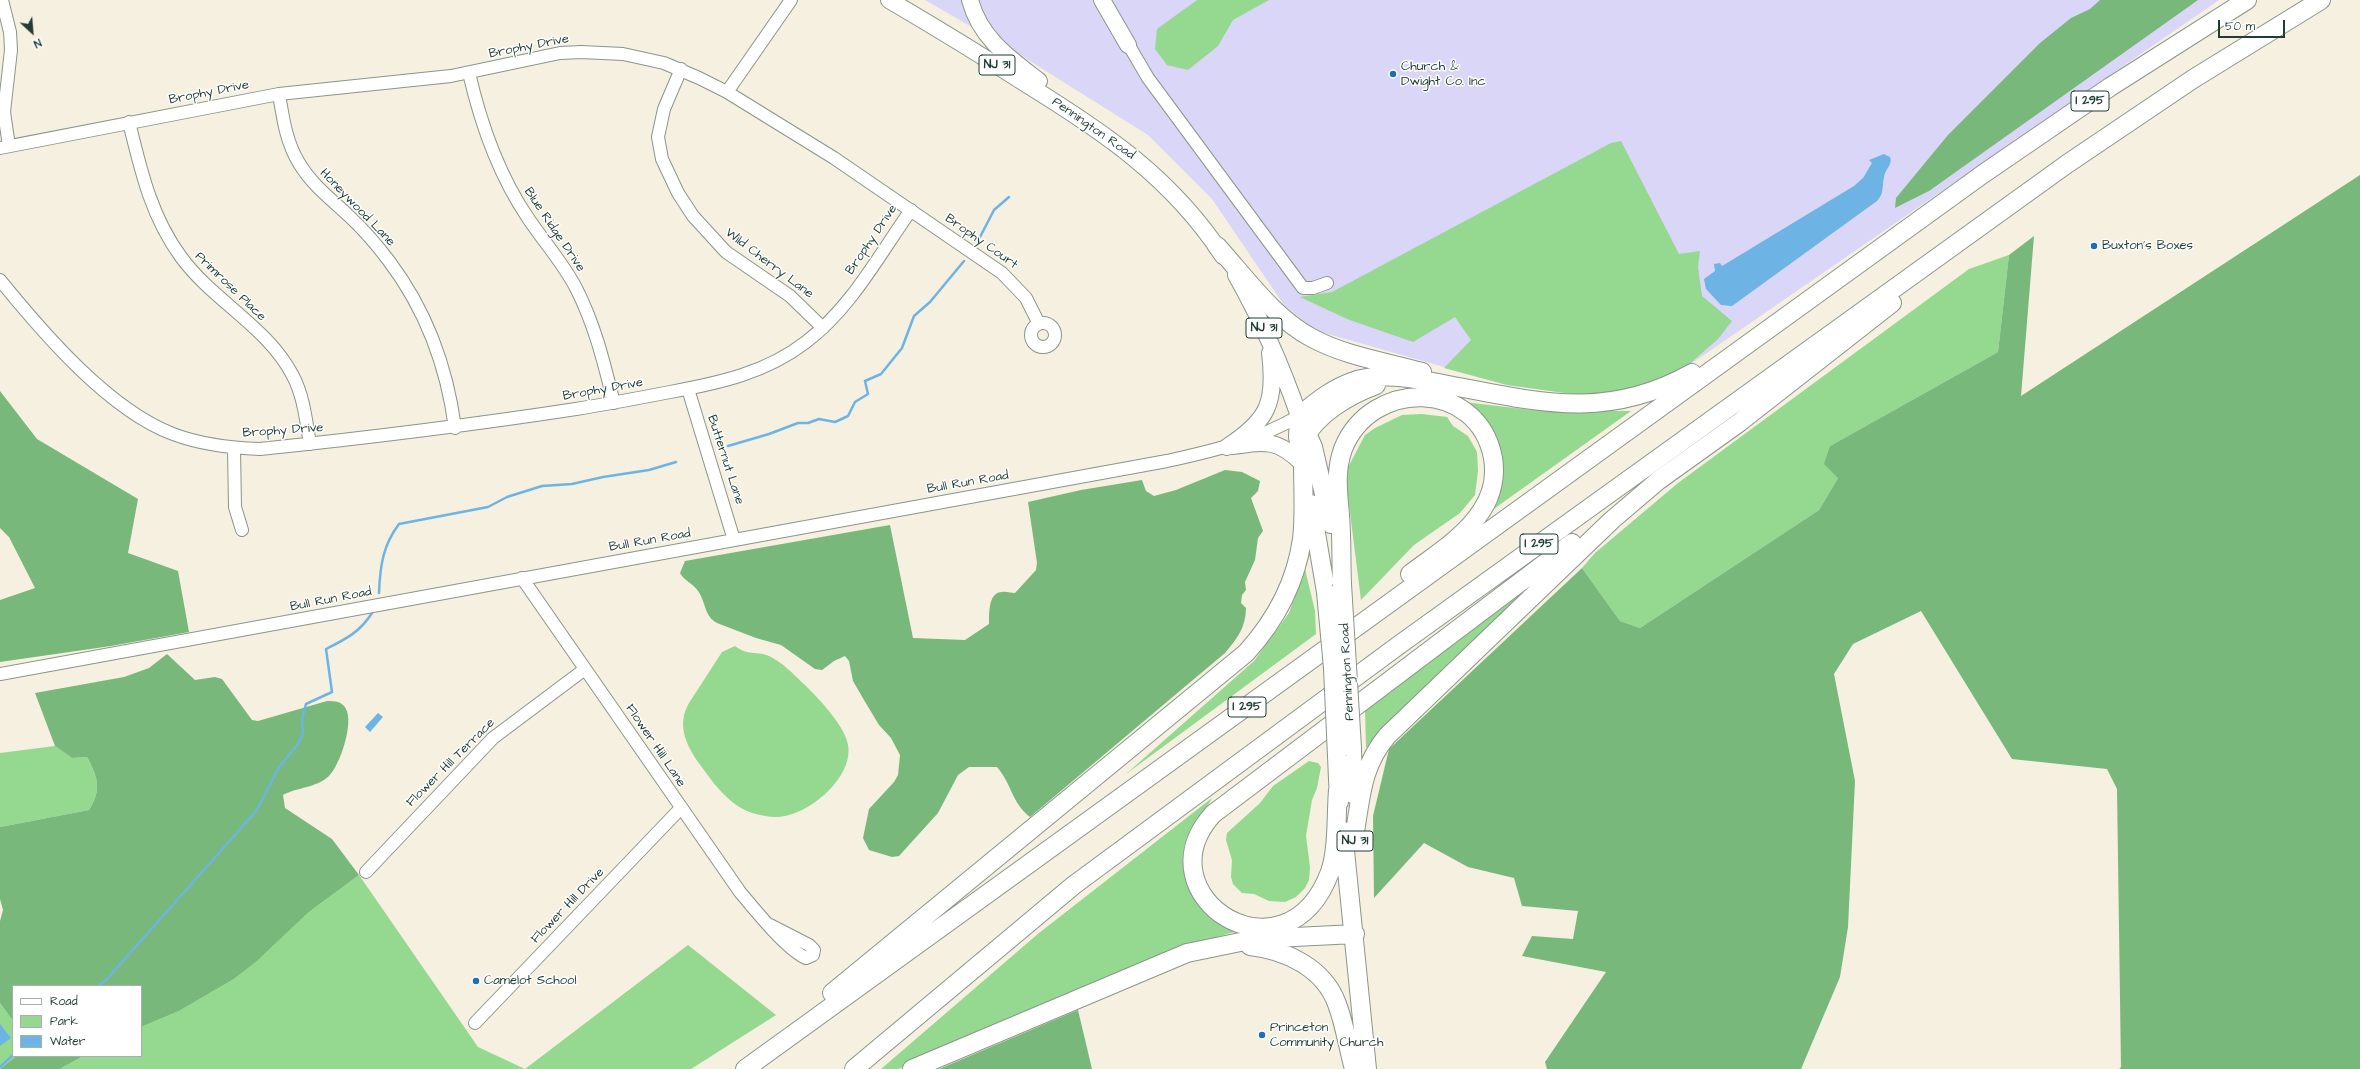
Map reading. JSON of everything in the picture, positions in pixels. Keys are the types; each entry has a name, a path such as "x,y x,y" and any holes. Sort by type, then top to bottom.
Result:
{"highway":[{"name":"I 295","path":"745,1069 1747,344 2046,130 2247,0"},
{"name":"I 295","path":"854,1069 1074,884 1399,645 2039,184 2193,79 2321,0"},
{"path":"1338,790 1332,865 1319,893 1301,913 1279,925 1254,928 1229,920 1209,905 1197,882 1194,858 1200,831 1213,814 1520,582 1740,422 1848,339 2039,184"},
{"path":"1217,246 1276,311 1294,327 1312,338 1330,347 1500,395"},
{"path":"1299,416 1319,399 1351,382 1382,377 1408,379 1500,395 1569,404 1598,404 1619,401 1667,386 1747,344"},
{"path":"734,1069 1003,854 1246,654 1267,627 1280,606 1299,556 1303,525 1301,457 1308,432 1326,414 1356,394 1382,383 1408,379"},
{"path":"1246,707 1457,536 1482,511 1493,482 1494,469 1491,450 1479,426 1457,406 1442,400 1415,396 1397,400 1372,412 1351,434 1343,450 1338,476 1342,584"},
{"name":"Pennington Road","path":"1299,416 1308,432 1323,486 1342,584 1344,752 1338,790 1355,934 1367,1069"},
{"name":"Pennington Road","path":"1299,416 1301,457 1326,592 1333,668 1355,832 1355,934"},
{"path":"1355,832 1364,775 1378,747 1387,736 1568,560 1659,480"},
{"path":"912,1069 1180,956 1203,948 1255,939 1355,934"},
{"path":"1203,948 1242,945 1258,947 1291,957 1314,971 1331,990 1337,1003 1354,1069"}],"main road":[{"name":"Pennington Road","path":"889,0 1104,133 1167,187 1217,246 1251,302 1283,371 1299,416"},
{"path":"970,0 981,28 995,46 1104,133"},
{"path":"1102,0 1128,45"},
{"path":"1227,447 1255,427 1262,419 1268,404 1273,382 1268,336"},
{"path":"1227,447 1263,441 1274,443 1301,457"}],"street":[{"path":"2,0 10,32 11,50 4,104 4,147"},
{"path":"727,92 791,0"},
{"path":"1112,0 1119,26 1128,45 1155,88 1303,288 1313,288 1327,283"},
{"name":"Brophy Drive","path":"0,280 60,348 134,414 179,436 213,446 260,449 455,428 688,389 714,384 753,372 791,353 823,328 848,301 911,210 834,158 727,92 681,70 623,54 581,52 543,56 469,73 278,94 4,147"},
{"name":"Wild Cherry Lane","path":"681,70 664,109 658,132 662,159 678,193 693,216 726,252 790,296 823,328"},
{"name":"Blue Ridge Drive","path":"469,73 485,132 498,164 521,206 562,264 586,309 602,352 614,402"},
{"name":"Honeywood Lane","path":"278,94 287,135 299,163 320,191 370,237 389,260 418,306 441,362 455,428"},
{"name":"Primrose Place","path":"129,122 144,185 161,225 182,259 197,277 273,347 285,362 300,392 310,444"},
{"name":"Brophy Court","path":"911,210 1002,273 1026,298 1039,324"},
{"name":"Butternut Lane","path":"688,389 734,540"},
{"name":"Bull Run Road","path":"0,674 1167,461 1227,447 1271,431 1299,416"},
{"path":"234,448 235,507 237,521 242,530"},
{"name":"Flower Hill Lane","path":"522,578 740,892 770,926"},
{"name":"Flower Hill Terrace","path":"366,872 493,738 585,669"},
{"name":"Flower Hill Drive","path":"475,1023 681,808"}],"shaded area":[{"path":"925,0 2219,0 1685,368 1587,396 1507,385 1314,330 1284,305 1212,199 1148,135 1022,56"}],"green space":[{"path":"1197,0 1269,0 1233,20 1218,46 1188,70 1167,65 1155,49 1157,29"},
{"path":"2100,0 2198,0 1929,191 1895,208 1896,198 1948,135 2040,43 2071,18 2090,9"},
{"path":"1621,141 1679,254 1700,251 1698,267 1702,296 1732,321 1718,339 1685,368 1638,390 1587,396 1507,385 1444,368 1471,340 1455,317 1413,342 1347,319 1300,297 1332,292 1611,143"},
{"path":"2360,175 2360,1069 2119,1069 2121,1067 2117,789 2107,769 2012,759 1921,611 1853,644 1834,674 1855,781 1848,927 1840,977 1801,1069 1547,1069 1545,1062 1606,972 1522,956 1532,936 1573,939 1578,911 1522,906 1514,878 1468,867 1424,843 1374,898 1373,816 1389,749 1582,568 1620,621 1640,628 1819,510 1838,478 1824,464 1830,446 1998,352 2009,255 2034,236 2021,396"},
{"path":"2009,255 1998,352 1830,446 1838,478 1819,510 1640,628 1620,621 1582,568 1595,553 1678,483 1969,269"},
{"path":"0,391 37,439 138,499 128,553 178,571 189,632 111,646 0,662 0,600 35,588 9,537 0,528"},
{"path":"1464,402 1532,410 1631,411 1491,511 1500,471 1496,439"},
{"path":"1422,414 1447,417 1453,426 1468,436 1477,452 1478,471 1475,495 1460,513 1414,545 1361,600 1345,473 1365,435 1375,428 1402,415"},
{"path":"1225,470 1242,472 1260,481 1258,491 1251,498 1263,531 1258,538 1255,560 1245,582 1246,590 1242,595 1241,603 1246,608 1243,627 1237,638 1225,653 1030,817 1015,799 1006,780 997,767 969,767 958,775 938,813 899,856 892,857 869,850 863,838 869,809 894,782 898,775 900,755 891,738 879,725 853,681 849,661 845,656 834,661 822,670 815,669 781,645 756,638 717,623 707,613 701,595 680,573 685,561 890,525 913,638 965,640 989,624 990,605 997,593 1015,593 1036,570 1037,563 1028,502 1081,490 1142,480 1146,491 1154,496 1176,490"},
{"path":"1555,564 1366,748 1365,708"},
{"path":"1305,569 1315,611 1316,634 1126,774 1254,661 1289,613"},
{"path":"735,646 745,652 769,656 786,667 825,706 837,722 846,738 848,745 848,758 844,770 836,782 814,803 788,815 770,817 752,813 735,804 721,792 709,777 693,755 686,741 683,726 685,711 689,703 722,652"},
{"path":"167,654 195,680 215,677 222,679 252,720 258,721 327,701 342,704 348,715 347,733 345,744 333,771 324,780 318,783 283,795 285,808 332,839 359,875 309,912 256,962 234,979 179,1011 142,1027 142,985 12,985 12,1020 0,1003 0,921 3,910 0,899 0,827 89,810 96,796 97,790 96,777 87,757 72,758 55,746 35,693 124,677 149,668"},
{"path":"55,746 72,758 87,757 94,771 97,784 96,796 89,810 0,827 0,753"},
{"path":"1309,761 1318,763 1321,767 1317,788 1312,800 1306,836 1310,867 1309,880 1305,888 1296,897 1285,902 1269,901 1254,894 1242,893 1233,884 1231,877 1232,860 1226,840 1227,833 1260,803 1273,786"},
{"path":"1212,798 1202,817 1184,866 1205,914 1234,932 1180,948 898,1069 881,1069 1039,933"},
{"path":"359,875 478,1047 525,1069 60,1069 81,1057 142,1057 142,1027 179,1011 234,979 256,962 309,912"},
{"path":"688,945 776,1015 691,1069 525,1069"},
{"path":"0,1003 12,1020 12,1057 15,1057 0,1069"},
{"path":"1078,1010 1092,1069 939,1069"},
{"path":"15,1057 81,1057 60,1069 0,1069"}],"water":[{"path":"1884,154 1890,157 1891,160 1885,174 1882,193 1877,201 1732,306 1721,305 1706,289 1704,279 1715,271 1714,264 1720,263 1722,266 1854,186 1863,178 1872,163 1869,160"},
{"path":"378,713 383,717 370,732 365,727"},
{"path":"0,1024 11,1038 0,1046"}],"waterway":[{"path":"979,239 994,210 1009,197"},
{"path":"728,446 769,434 798,423 808,423 819,419 835,422 848,416 855,402 868,394 865,381 881,374 902,348 914,316 930,302 964,261"},
{"path":"379,593 383,556 389,540 399,524 488,507 507,497 542,486 572,484 603,477 649,470 676,462"},
{"path":"99,985 106,980 257,810 279,767 298,744 303,733 302,719 306,704 332,692 326,649 352,634 363,625 372,613"},
{"path":"0,1067 12,1056"}],"place":[{"name":"Church & Dwight Co. Inc","path":"1393,74"},
{"name":"Buxton's Boxes","path":"2094,246"},
{"name":"Camelot School","path":"476,981"},
{"name":"Princeton Community Church","path":"1262,1035"}]}
